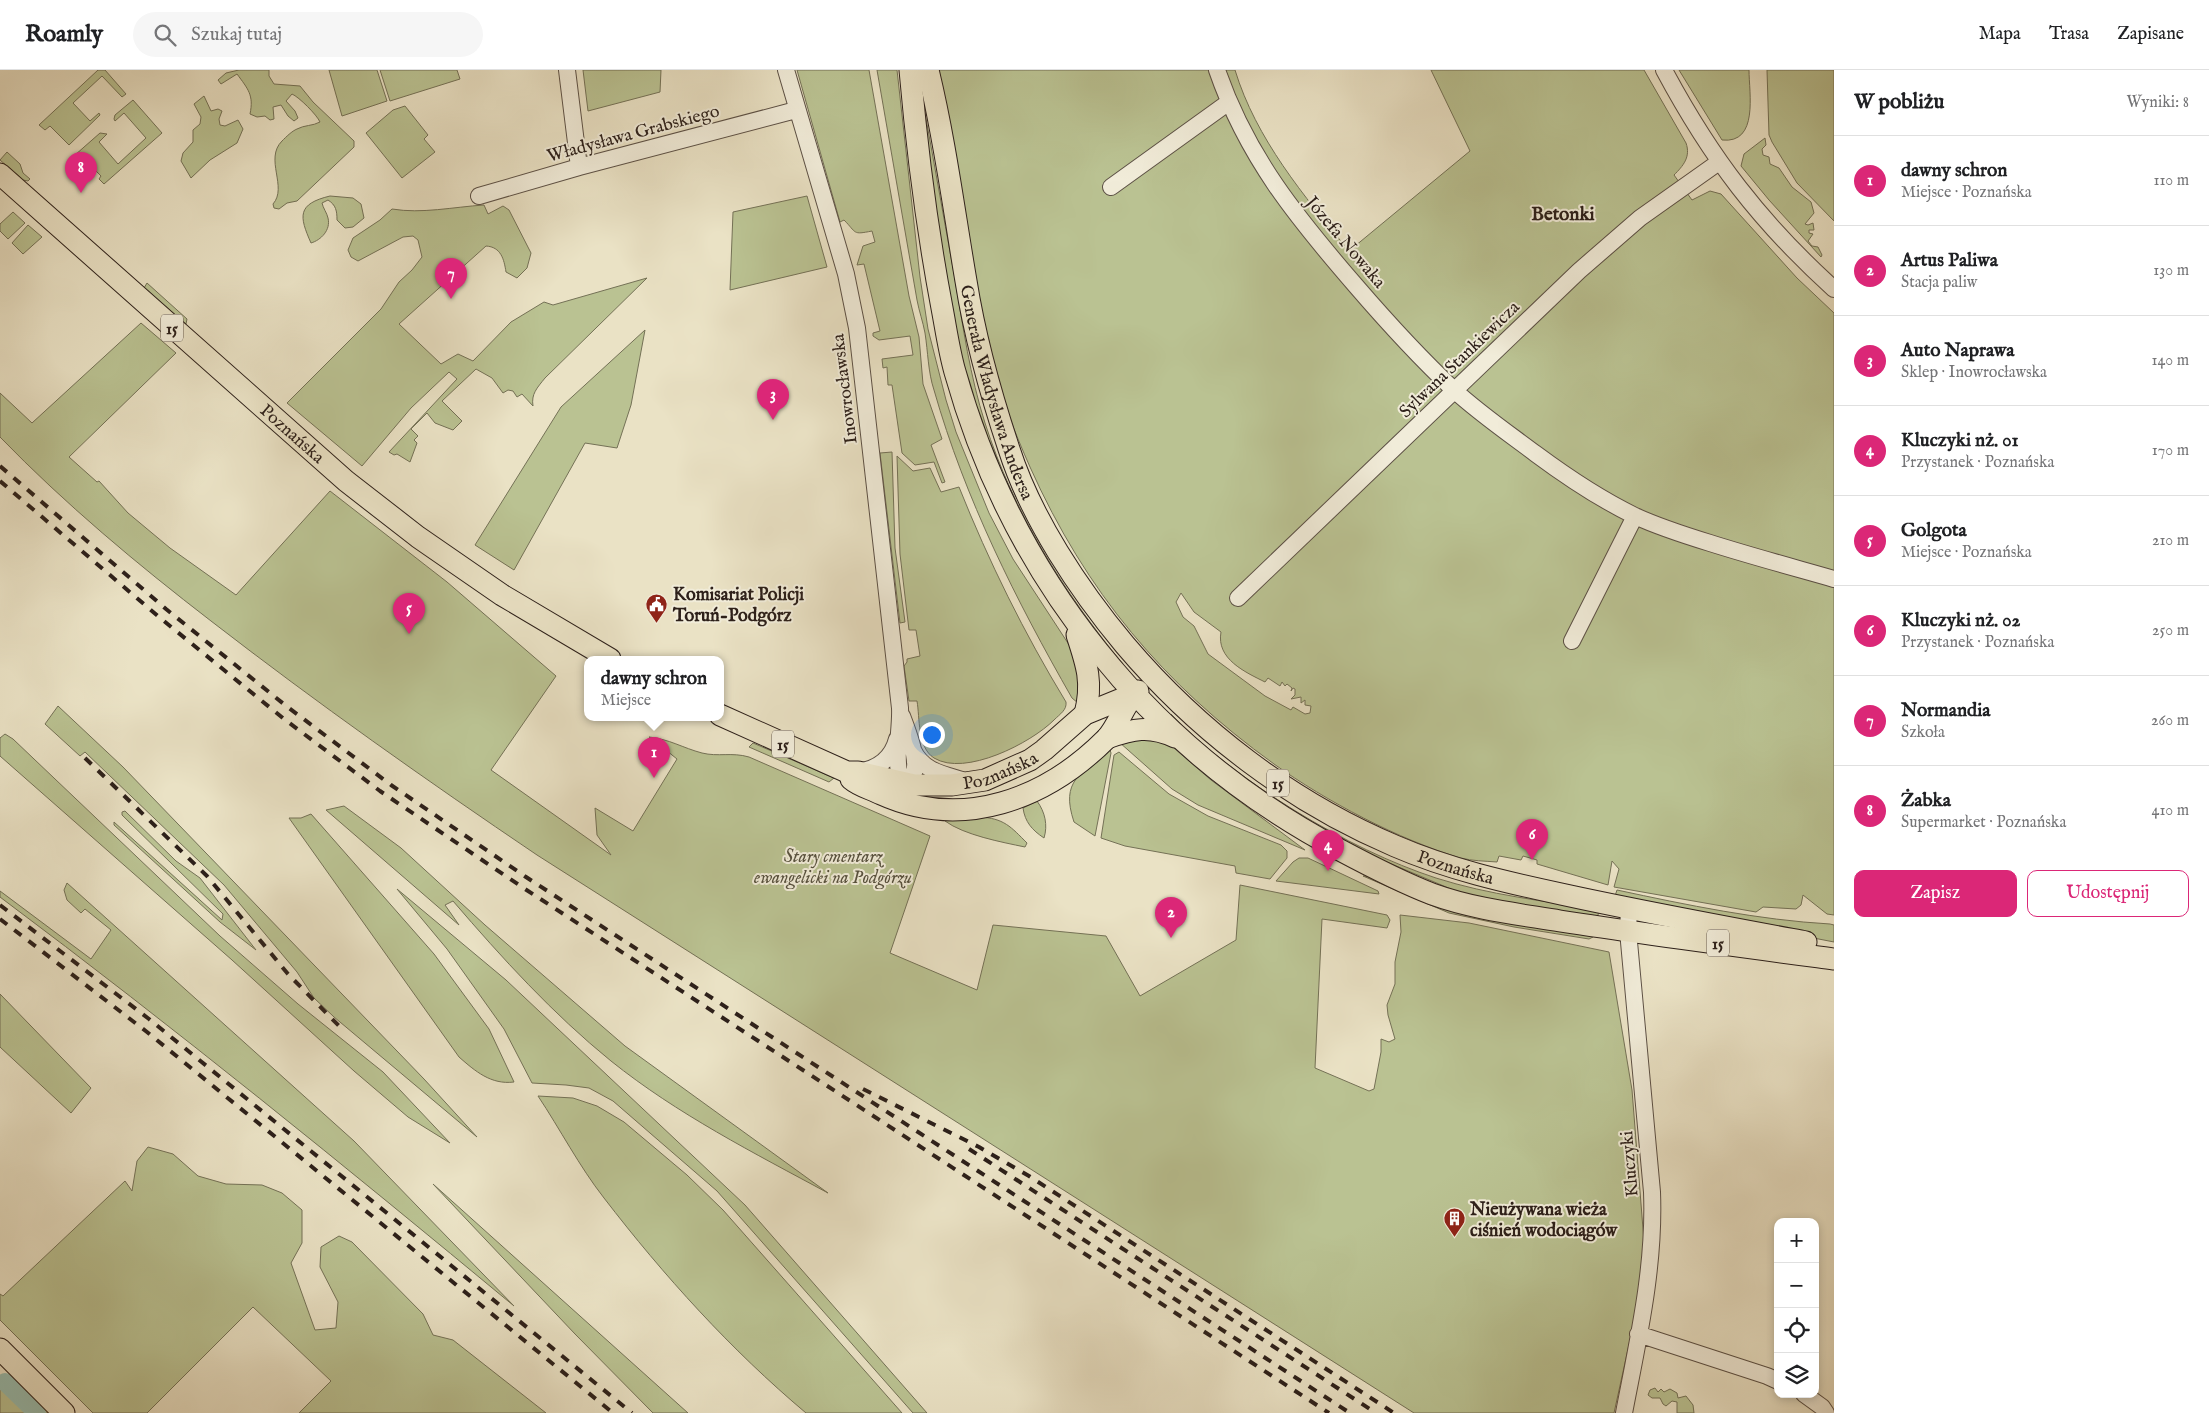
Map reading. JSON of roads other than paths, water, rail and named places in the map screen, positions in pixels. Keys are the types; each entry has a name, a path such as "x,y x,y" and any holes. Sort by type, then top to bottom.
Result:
{"main road":[{"name":"Generała Władysława Andersa","path":"910,70 929,241 954,369 973,430 994,482 1017,530 1076,632 1086,661 1090,682 1085,714"},
{"name":"Generała Władysława Andersa","path":"928,70 956,211 973,318 1010,452 1042,523 1068,567 1108,624 1154,677"},
{"name":"Poznańska","path":"0,174 346,481 418,536 502,595 605,656"},
{"name":"Generała Władysława Andersa","path":"1062,606 1134,694"},
{"name":"Poznańska","path":"902,792 926,808 955,810 984,808 1011,801 1036,791 1055,779 1107,738 1134,694 1154,677 1189,712 1261,771 1296,795 1358,829 1396,847 1510,883 1629,909 1834,946"},
{"name":"Poznańska","path":"724,717 852,772 850,778 856,783 902,792 972,783 1005,773 1030,760 1044,750 1085,714 1134,694"},
{"name":"Poznańska","path":"1134,694 1182,741 1236,786 1278,815 1358,860 1434,895 1497,910 1834,959"},
{"name":"Poznańska","path":"1107,738 1141,729 1160,730 1182,741"},
{"path":"0,1349 64,1413"}],"street":[{"path":"567,70 580,167"},
{"name":"Inowrocławska","path":"786,70 796,110 846,274 855,314 900,712"},
{"name":"Józefa Nowaka","path":"1217,70 1229,102 1249,144 1278,192 1363,294 1454,390 1489,419 1551,465 1598,496 1635,516 1669,530 1834,579"},
{"path":"1664,70 1685,110 1719,162 1769,226 1834,289"},
{"path":"1111,187 1229,102"},
{"name":"Władysława Grabskiego","path":"479,196 580,167 796,110"},
{"name":"Sylwana Stankiewicza","path":"1238,598 1613,240 1640,218 1719,162"},
{"path":"1572,641 1635,516"},
{"path":"900,712 898,734 899,773 902,792"},
{"path":"900,712 918,759 929,769 972,783"},
{"path":"852,772 875,767 889,758 898,734"},
{"path":"902,792 913,775 912,746"},
{"name":"Kluczyki","path":"1624,1413 1650,1269 1653,1211 1628,930 1629,909"},
{"path":"1638,1334 1774,1379"},
{"path":"1810,1398 1822,1407 1826,1413"}],"waterway":[{"path":"5,1382 37,1413"}],"railway":[{"path":"0,466 166,609 285,705 391,785 526,877 1350,1413"},
{"path":"0,481 159,617 284,719 380,791 522,887 1329,1413"},
{"path":"85,758 207,876 288,974 342,1029"},
{"path":"0,905 149,1019 632,1413"},
{"path":"0,919 147,1032 613,1413"},
{"path":"863,1089 979,1147 1029,1176 1394,1413"},
{"path":"969,1149 1376,1413"}],"place":[{"name":"Żabka","path":"81,193"},
{"name":"Normandia","path":"451,299"},
{"name":"Auto Naprawa","path":"773,420"},
{"name":"Komisariat Policji Toruń-Podgórz","path":"657,623"},
{"name":"Golgota","path":"409,634"},
{"name":"dawny schron","path":"654,778"},
{"name":"Kluczyki nż. 02","path":"1532,860"},
{"name":"Kluczyki nż. 01","path":"1328,871"},
{"name":"Artus Paliwa","path":"1171,938"},
{"name":"Nieużywana wieża ciśnień wodociągów","path":"1454,1238"}],"district":[{"name":"Betonki","path":"1563,213"}],"park label":[{"name":"Stary cmentarz ewangelicki na Podgórzu","path":"833,866"}]}
